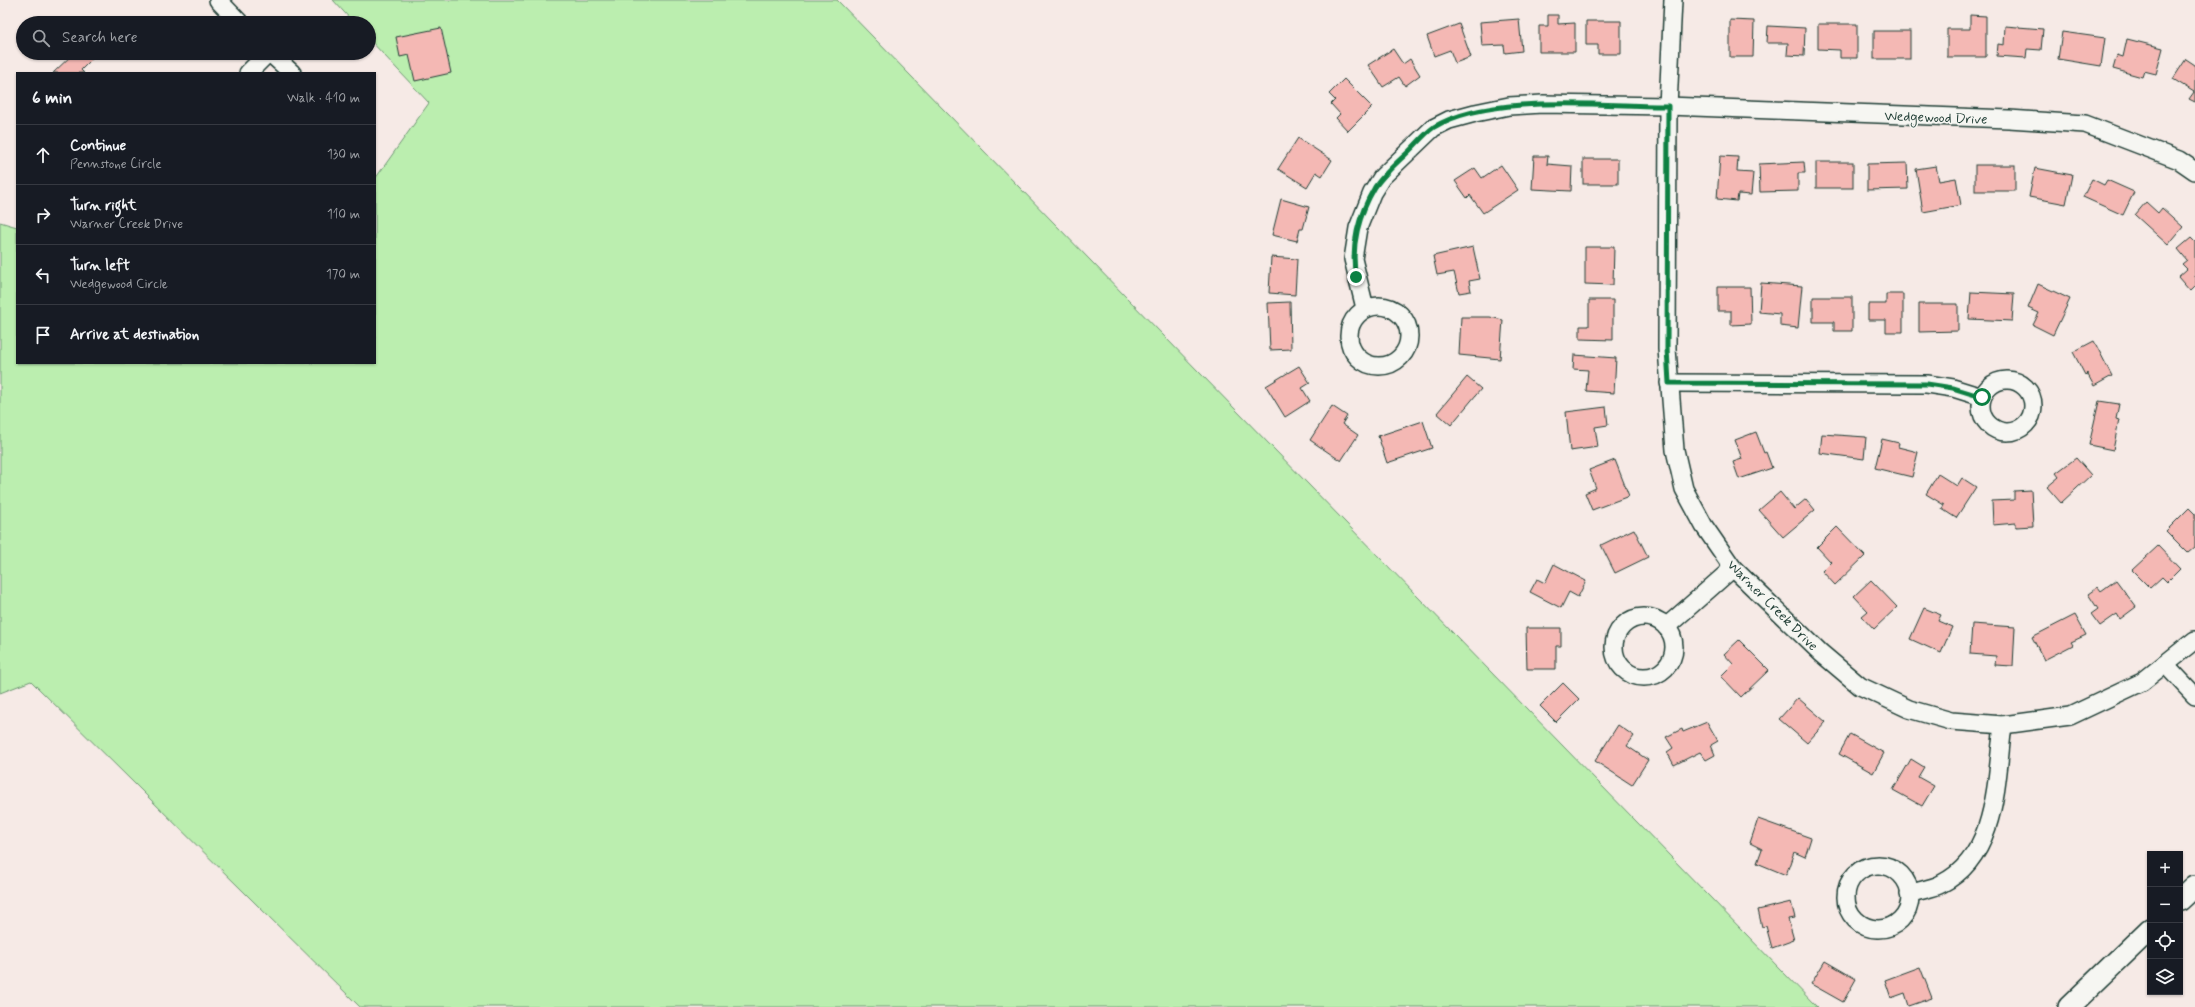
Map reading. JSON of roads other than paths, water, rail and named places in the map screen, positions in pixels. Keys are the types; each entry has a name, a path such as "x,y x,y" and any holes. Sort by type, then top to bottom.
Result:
{"main road":[{"path":"2183,897 2195,886"},
{"path":"2069,1007 2147,932"}],"street":[{"path":"218,0 233,16"},
{"name":"Warner Creek Drive","path":"1673,0 1668,106 1667,349 1675,450 1684,489 1704,526 1732,568 1821,653 1860,686 1909,709 1951,722 2004,725 2070,716 2142,682 2194,643"},
{"path":"249,72 262,60"},
{"path":"277,60 291,72"},
{"name":"Wedgewood Drive","path":"1365,308 1353,259 1358,228 1372,193 1382,177 1434,128 1449,120 1509,106 1542,104 1668,106 2009,119 2085,124 2179,160 2195,171"},
{"path":"1669,383 1927,384 1953,388 1982,397"},
{"path":"1666,626 1732,568"},
{"path":"2165,664 2195,696"},
{"path":"1909,894 1942,884 1969,863 1990,822 2004,725"}]}
